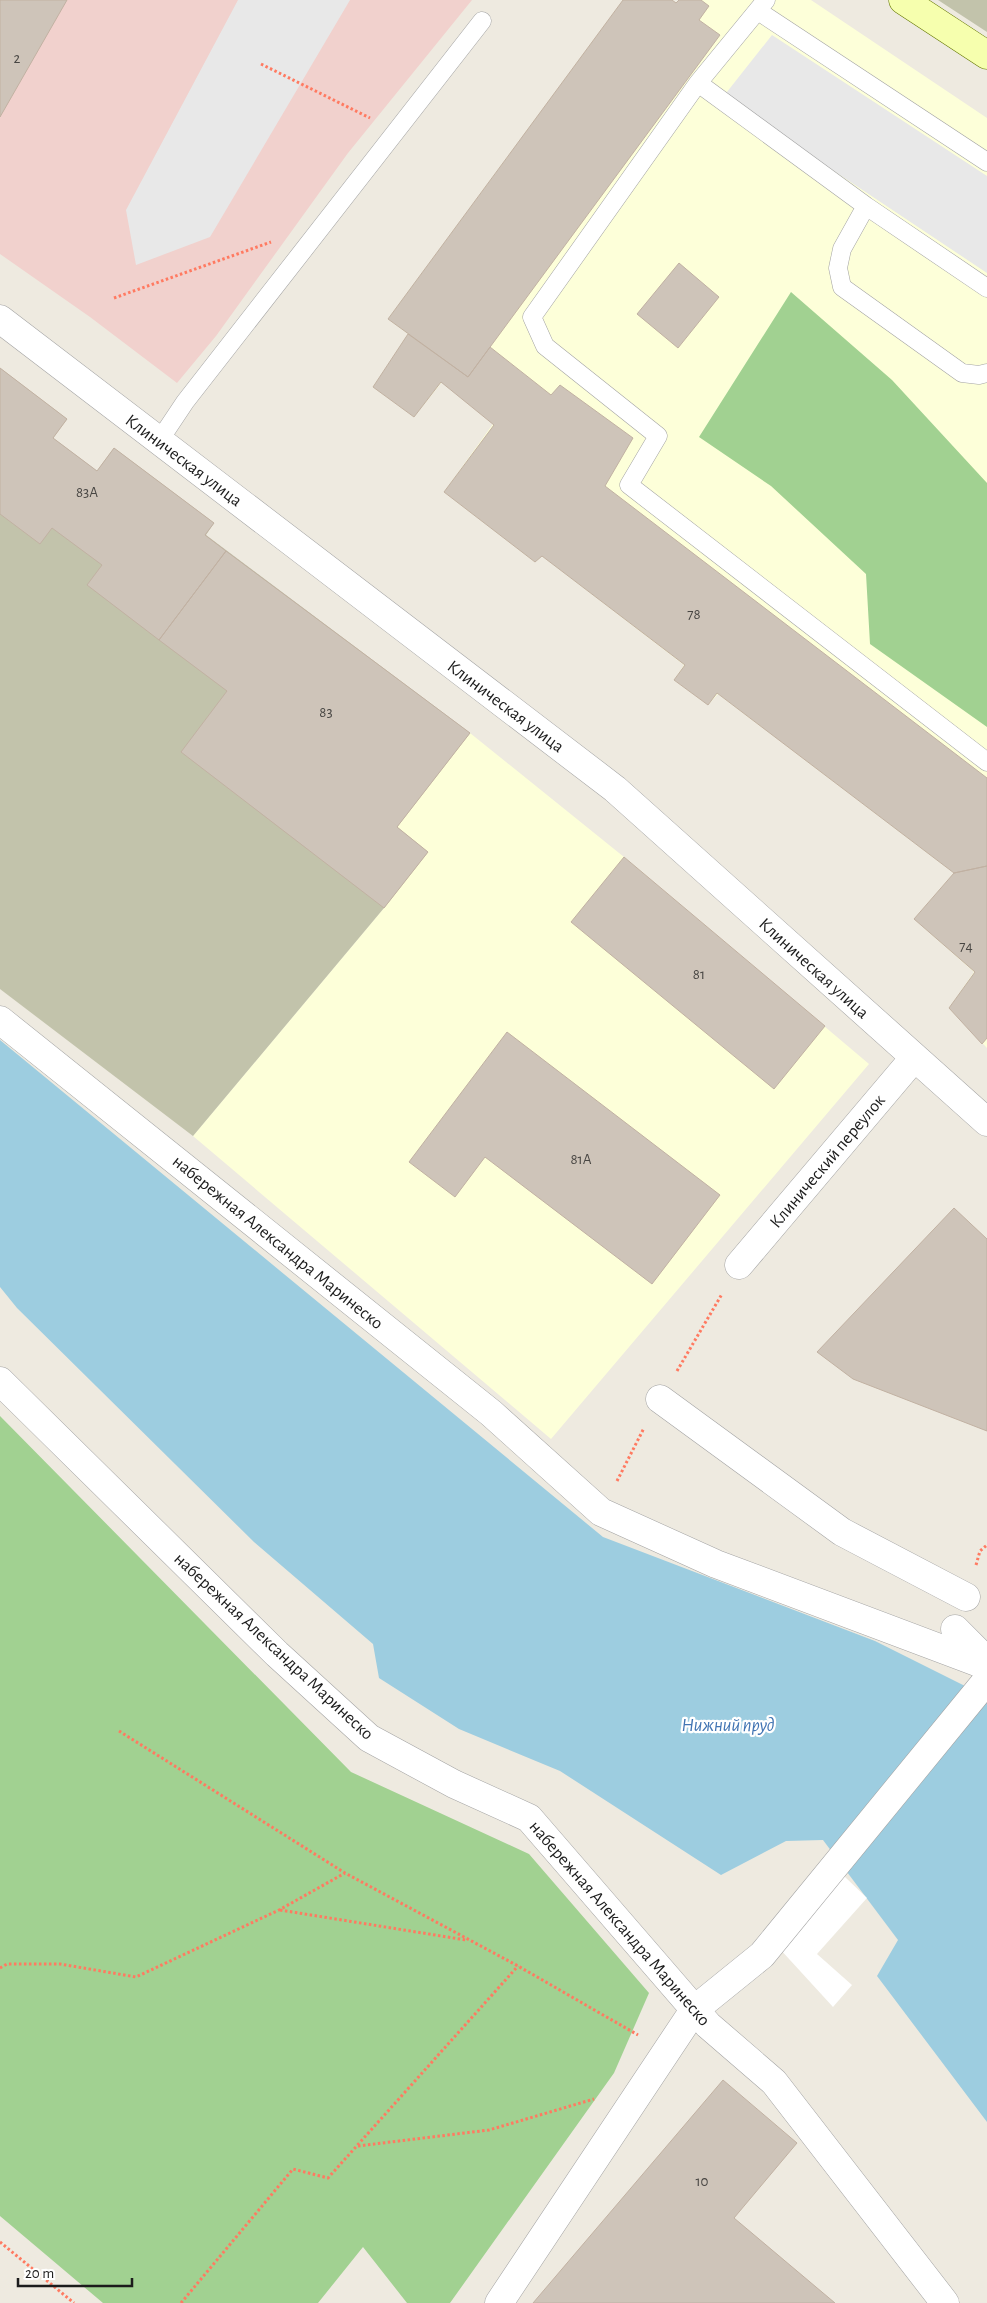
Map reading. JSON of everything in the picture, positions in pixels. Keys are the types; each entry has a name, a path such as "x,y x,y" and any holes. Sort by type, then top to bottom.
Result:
{"street":[{"path":"902,0 987,55"},
{"name":"Клиническая улица","path":"0,319 615,789 987,1122"},
{"name":"набережная Александра Маринеско","path":"0,1020 491,1413 602,1512 716,1564 987,1666"},
{"name":"Клинический переулок","path":"739,1265 914,1058"},
{"name":"набережная Александра Маринеско","path":"0,1381 277,1654 369,1738 454,1784 529,1818 694,2010 708,2025 774,2082 945,2303"},
{"path":"660,1399 842,1532 966,1598"},
{"path":"955,1629 987,1660"},
{"path":"499,2303 665,2050 694,2010 762,1955 987,1680"}],"lane":[{"path":"987,162 762,6 698,83 532,317 545,346 658,436 629,486 987,762"},
{"path":"159,441 184,402 482,21"},
{"path":"698,83 866,206 987,288"},
{"path":"866,206 842,249 838,268 842,287 962,373 979,375 987,373"}],"path":[{"path":"260,64 395,131"},
{"path":"114,298 324,224"},
{"path":"980,1551 987,1545"},
{"path":"119,1731 345,1873 518,1966 665,2050"},
{"path":"0,1968 7,1964 60,1964 136,1977 279,1910 345,1873"},
{"path":"279,1910 470,1941"},
{"path":"181,2303 293,2169 328,2178 518,1966"},
{"path":"358,2146 489,2130 645,2083"},
{"path":"0,2242 74,2303"}],"shaded area":[{"path":"0,0 472,0 348,153 216,336 177,383 90,317 0,254"},
{"path":"238,0 350,0 210,237 136,265 126,210"},
{"path":"623,0 672,0 676,3 679,0 811,0 987,118 987,1048 949,1008 974,972 914,919 954,873 718,694 708,705 674,680 684,665 542,556 535,562 444,492 493,424 442,382 414,417 373,387 408,334 388,319","holes":["679,263 719,297 678,347 637,314"]},
{"path":"938,0 987,0 987,32"},
{"path":"772,35 987,176 987,273 723,97"},
{"path":"0,368 67,419 53,438 97,471 114,448 214,523 206,535 470,733 397,827 428,852 384,908 193,1136 0,989"},
{"path":"470,733 624,857 869,1064 551,1439 193,1136 384,908 428,852 397,827","holes":["507,1033 720,1195 652,1284 485,1157 455,1197"]}],"green space":[{"path":"791,292 892,380 987,483 987,727 870,644 866,574 771,486 699,437"},
{"path":"0,1416 351,1772 529,1854 649,1993 614,2073 450,2303 407,2303 363,2247 318,2303 103,2303 0,2216"}],"water":[{"name":"Нижний пруд","path":"0,1040 603,1537 875,1641 987,1697 987,2122 877,1976 898,1940 823,1840 786,1841 721,1875 560,1771 459,1729 379,1678 373,1644 254,1542 17,1308 0,1287"}],"pier":[{"path":"844,1876 867,1898 817,1954 852,1985 833,2007 779,1948"}],"building":[{"path":"0,0 67,0 0,117"},
{"path":"623,0 672,0 676,3 679,0 701,0 709,6 699,20 720,35 468,377 388,319"},
{"path":"679,263 719,297 678,348 637,314"},
{"path":"408,334 468,377 490,347 551,395 560,385 633,438 605,486 987,778 987,866 954,873 717,693 708,705 674,680 685,665 542,556 535,562 444,492 494,425 441,382 414,417 373,387"},
{"path":"0,368 67,419 53,438 97,471 114,448 214,523 205,535 226,551 159,640 87,585 102,565 52,528 40,544 0,514"},
{"path":"226,551 470,733 397,827 428,852 384,908 181,752 227,691 159,640"},
{"path":"624,857 825,1026 774,1089 571,922"},
{"path":"987,866 987,1038 982,1044 949,1008 975,972 914,919 954,873"},
{"path":"507,1032 720,1195 652,1284 485,1157 455,1197 409,1162"},
{"path":"954,1208 987,1239 987,1431 853,1379 817,1352"},
{"path":"723,2080 797,2143 734,2218 835,2303 533,2303"}]}
